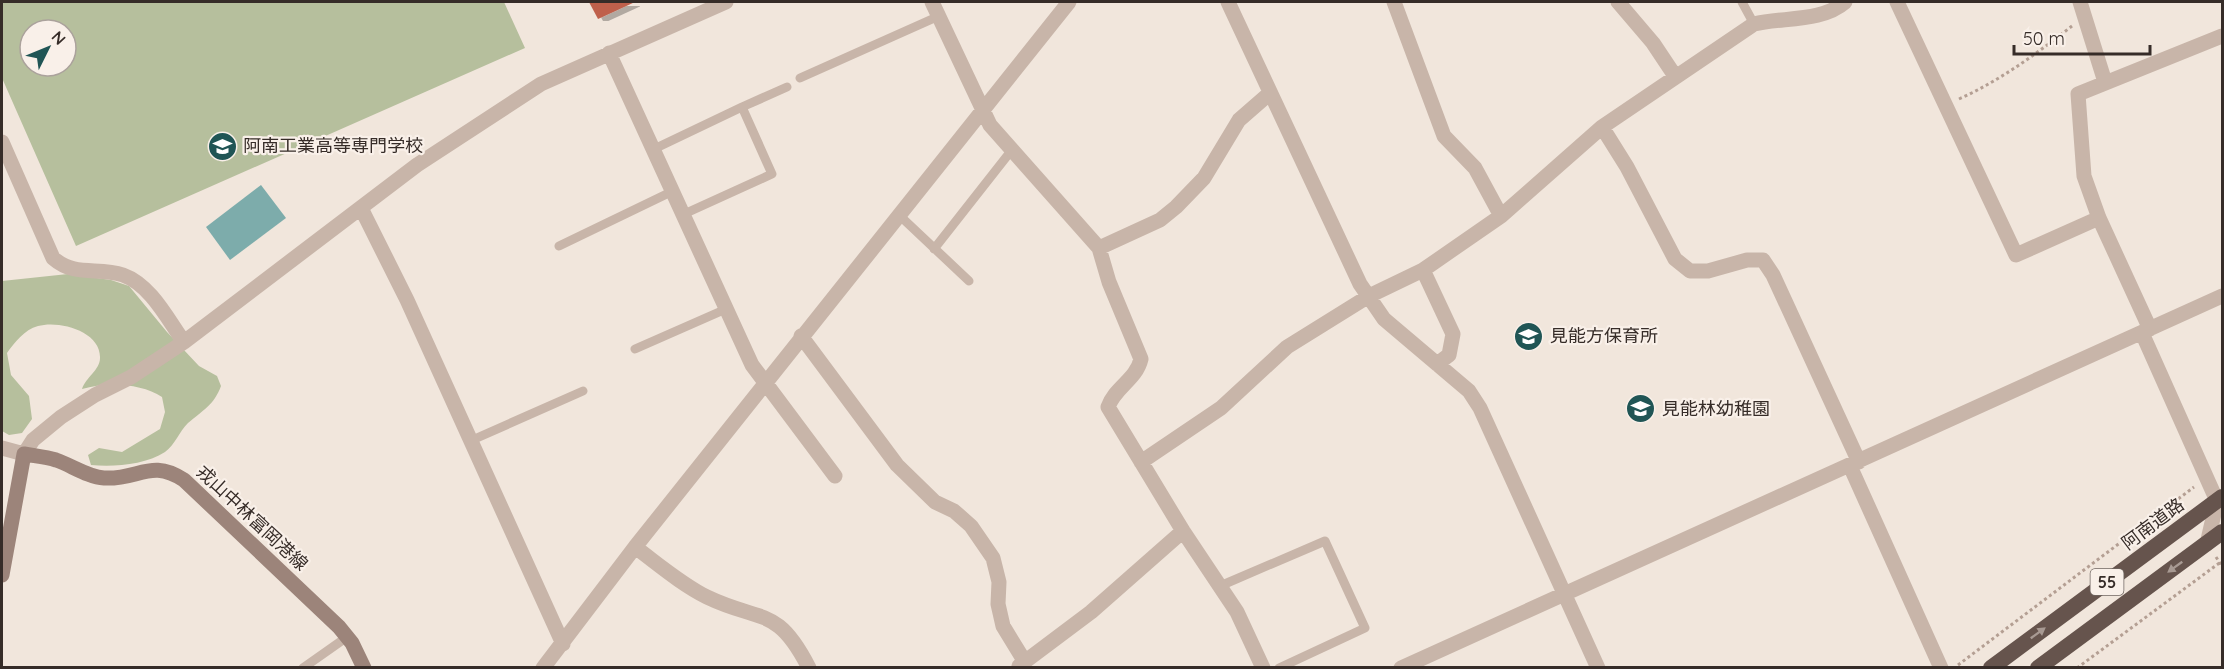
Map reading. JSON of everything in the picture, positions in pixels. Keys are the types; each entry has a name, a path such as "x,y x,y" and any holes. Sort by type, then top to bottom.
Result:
{"highway":[{"name":"阿南道路","path":"1991,668 2220,499"},
{"name":"55","path":"2038,668 2223,532"}],"main road":[{"path":"2,575 24,454"},
{"name":"戎山中林富岡港線","path":"24,454 54,459 100,478 119,478 156,468 169,470 184,480 347,637 364,668"}],"street":[{"path":"2,448 24,454 33,440 61,417 95,395 131,377 184,342 417,165 541,84 726,2"},
{"path":"543,668 801,336 1069,2"},
{"path":"1228,2 1360,284 1384,319 1469,391 1480,408 1598,668"},
{"path":"1394,2 1444,136 1475,168 1501,216"},
{"path":"1618,2 1653,43 1675,76"},
{"path":"1141,462 1221,408 1287,347 1369,296 1423,270 1501,216 1602,127 1754,24 1776,19 1824,14 1845,2"},
{"path":"1897,2 1947,104 2016,255 2099,218"},
{"path":"936,9 990,125 1042,187 1085,230 1099,248 1109,282 1142,359 1138,371 1112,396 1108,407 1183,531 1237,612 1263,668"},
{"path":"2082,9 2105,82"},
{"path":"2206,544 2220,499 2208,477 2146,331 2084,176 2078,94 2223,36"},
{"path":"609,53 752,365 835,476"},
{"path":"1099,248 1160,220 1176,207 1204,178 1239,120 1270,93"},
{"path":"1602,127 1627,167 1675,259 1690,271 1708,271 1747,260 1763,260 1773,275 1941,668"},
{"path":"2,142 53,258 65,268 123,275 146,290 184,342"},
{"path":"361,208 407,300 563,644"},
{"path":"1423,270 1453,334 1449,355 1437,364"},
{"path":"1401,668 2223,296"},
{"path":"801,336 897,465 935,502 954,511 971,526 993,558 999,582 998,604 1003,626 1021,664 1091,612 1183,531"},
{"path":"635,547 707,597 771,618 797,645 809,668"}],"lane":[{"path":"1742,2 1754,24"},
{"path":"800,78 936,9"},
{"path":"654,148 787,87"},
{"path":"684,214 772,174 742,107"},
{"path":"934,249 1011,150"},
{"path":"559,246 674,191"},
{"path":"899,215 969,281"},
{"path":"635,349 726,309"},
{"path":"470,441 583,391"},
{"path":"1220,586 1325,541 1365,628 1279,668"},
{"path":"303,668 347,637"}],"path":[{"path":"1947,104 1988,86 2033,57 2082,9"},
{"path":"1955,668 2208,477"},
{"path":"2077,668 2223,561"}],"green space":[{"name":"阿南工業高等専門学校","path":"2,2 504,2 525,48 76,246 2,78"},
{"path":"68,274 111,280 129,286 199,366 217,376 221,386 215,398 208,407 188,423 165,452 148,460 129,464 91,465 88,455 99,448 122,452 160,429 165,412 162,397 134,386 102,385 82,389 99,362 98,349 94,341 86,334 67,326 47,325 28,330 7,353 11,375 29,396 32,419 22,433 9,435 2,431 2,281"}],"water":[{"path":"261,185 286,218 230,260 206,227"}],"building":[{"path":"589,2 635,2 598,19"}],"place":[{"name":"阿南工業高等専門学校","path":"222,146"},
{"name":"見能方保育所","path":"1529,336"},
{"name":"見能林幼稚園","path":"1641,409"}]}
